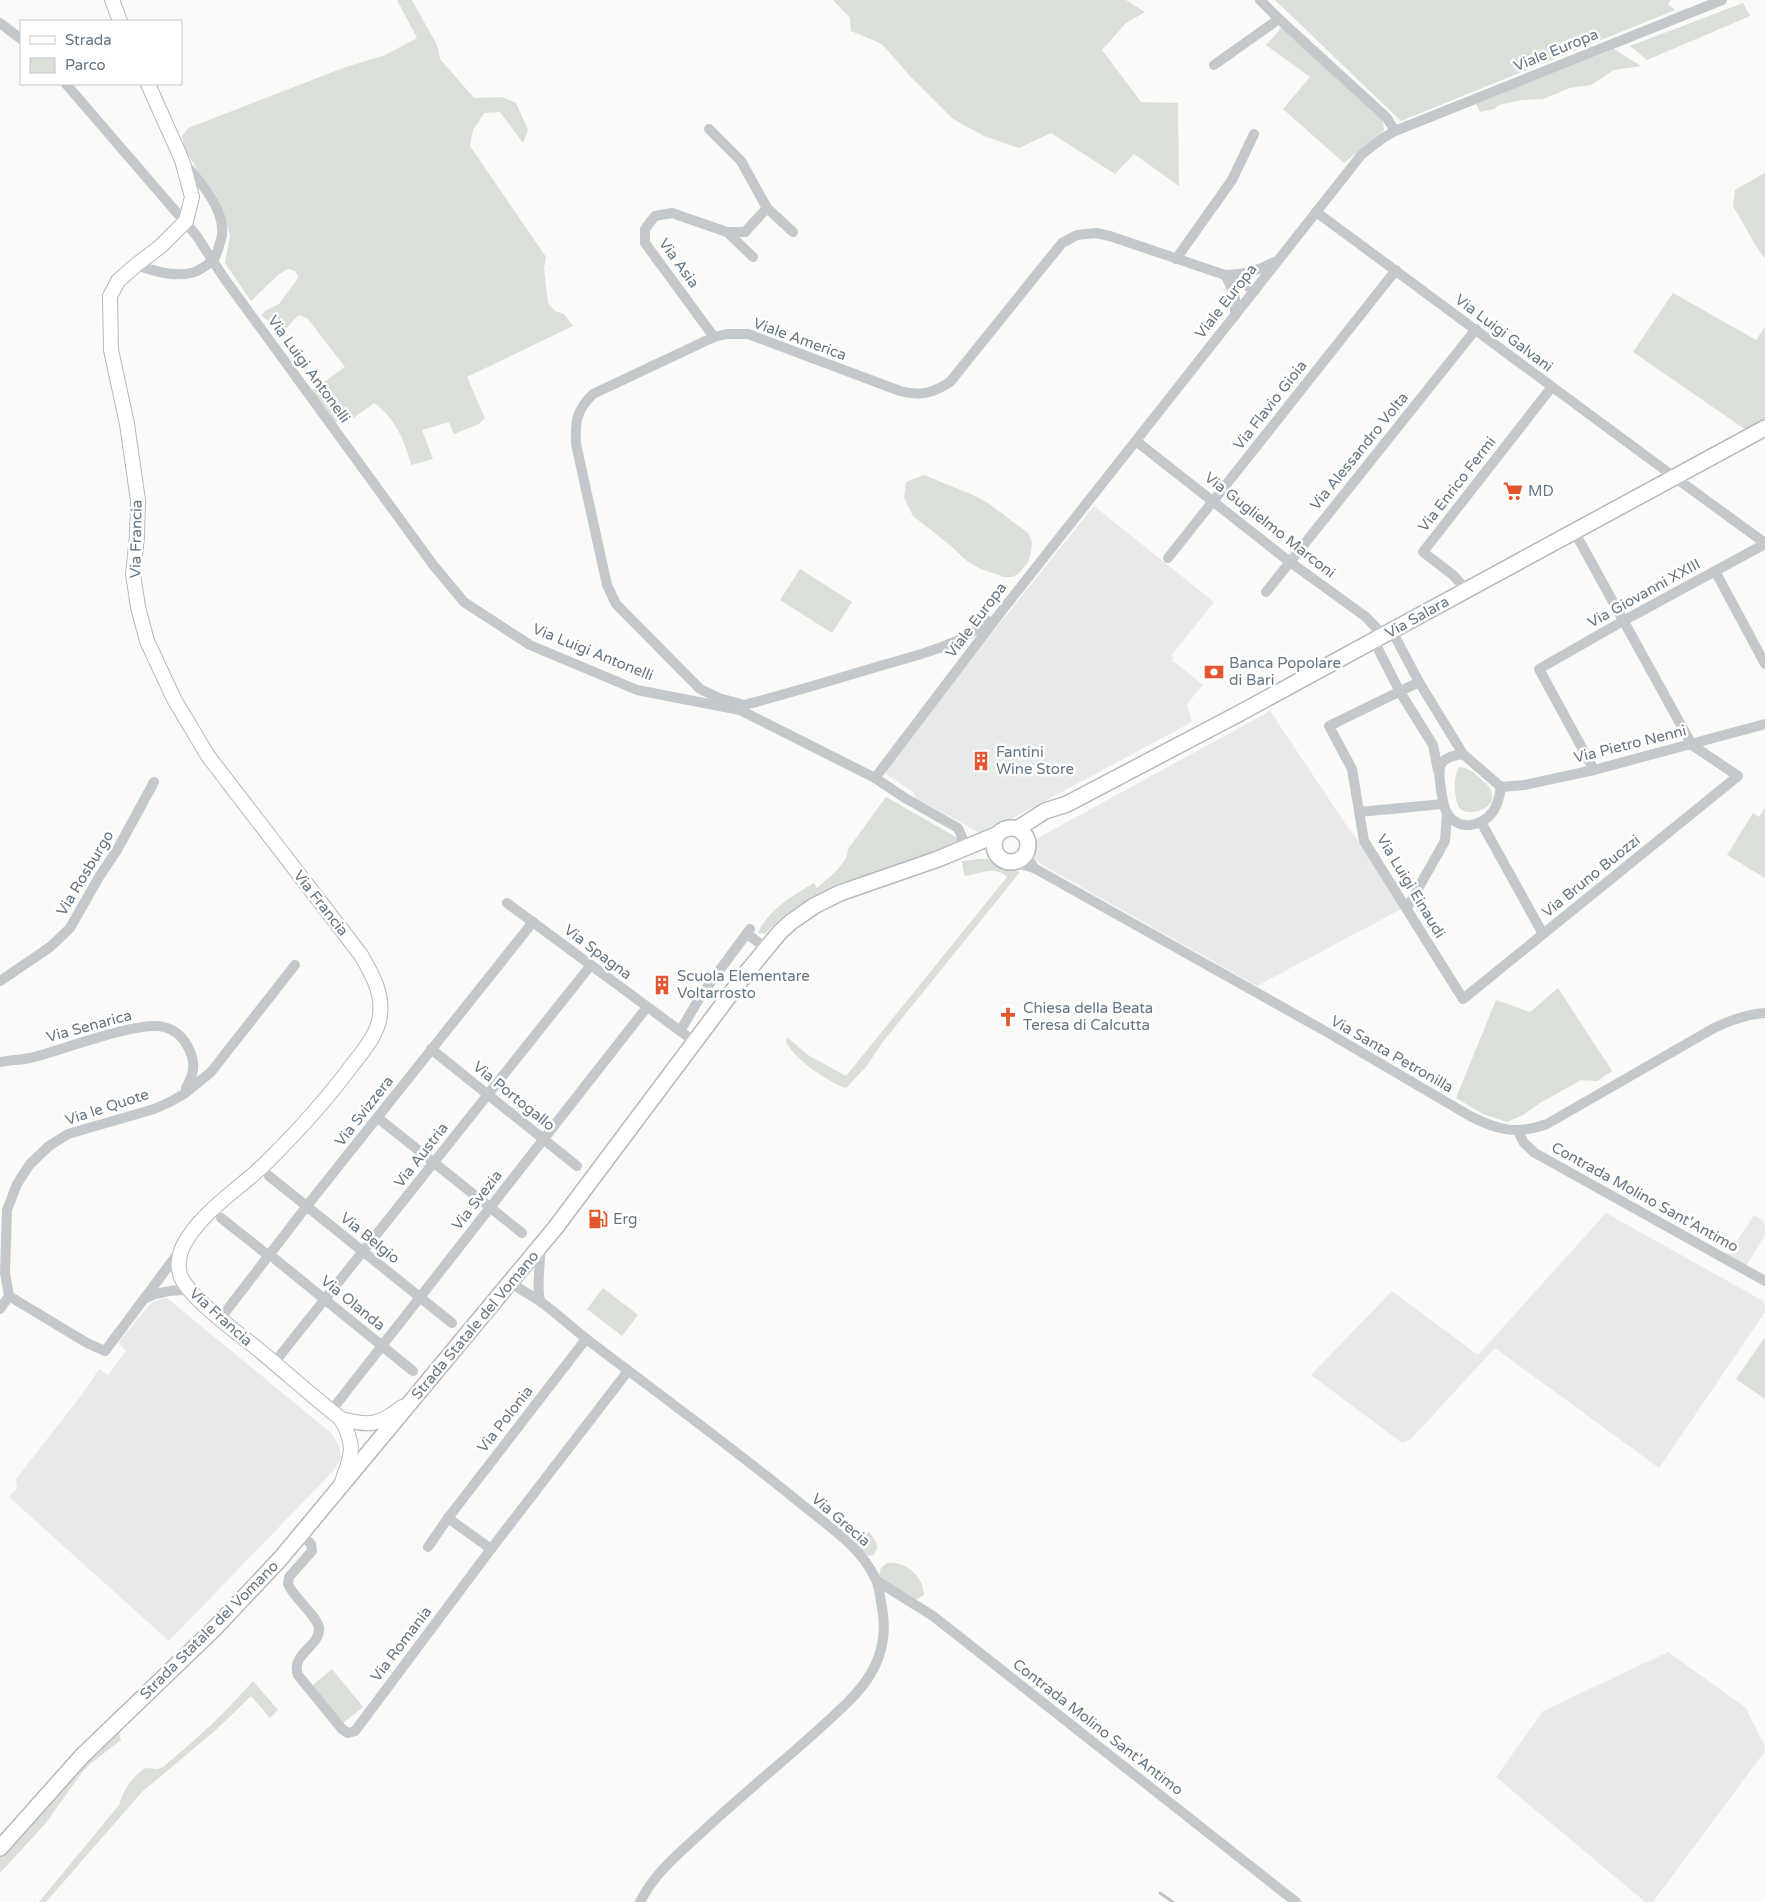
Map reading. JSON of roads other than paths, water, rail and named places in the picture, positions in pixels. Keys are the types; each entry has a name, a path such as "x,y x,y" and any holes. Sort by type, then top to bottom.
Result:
{"main road":[{"path":"112,0 120,20"},
{"path":"136,265 161,246 186,222 192,197 182,160 148,85"},
{"name":"Via Francia","path":"136,265 118,281 110,296 111,350 127,424 138,500 133,574 138,607 147,641 174,699 208,756 361,955 374,979 380,998 380,1016 373,1038 336,1086 267,1162 199,1224 183,1247 179,1264 186,1284 220,1319 344,1421 368,1434 374,1446"},
{"name":"Via Salara","path":"1027,848 1037,828 1067,804 1383,636 1765,428"},
{"name":"Via Salara","path":"1017,829 1044,811 1067,804"},
{"path":"1006,828 1017,829 1022,832 1027,848 1018,861 1002,860 995,852 993,846 996,835 1006,828"},
{"name":"Strada Statale del Vomano","path":"0,1848 82,1756 242,1601 301,1534 511,1282 593,1180 766,948 791,922 825,900 965,849 996,835"},
{"path":"965,849 988,849 995,852"},
{"path":"341,1486 351,1452 351,1442 344,1421 373,1424 384,1420 419,1393"}],"street":[{"path":"1260,0 1386,118 1395,131"},
{"name":"Viale Europa","path":"875,778 1004,608 1362,154 1395,131 1722,0"},
{"path":"1214,64 1279,19"},
{"path":"0,24 20,38"},
{"name":"Via Luigi Antonelli","path":"67,85 186,222 214,260 224,278 428,559 464,602 530,645 637,690 742,707 875,778 905,798 958,828 965,849"},
{"path":"709,129 741,161 767,208 793,232"},
{"path":"1176,259 1186,242 1232,180 1254,134"},
{"path":"136,265 150,270 174,274 195,272 214,260 222,232 220,218 202,184 182,160"},
{"path":"726,232 745,232 767,208"},
{"name":"Via Luigi Galvani","path":"1316,212 1476,329 1551,388 1765,544"},
{"name":"Via Asia","path":"714,337 646,244 645,229 655,216 672,213 726,232 753,257"},
{"name":"Viale America","path":"1004,608 977,631 947,646 742,707 719,698 700,689 616,604 607,585 576,444 575,421 584,403 593,394 714,337 726,334 748,334 900,391 916,395 936,391 950,382 1062,243 1077,235 1096,233 1123,240 1225,276 1255,290"},
{"path":"1235,316 1235,294 1225,276 1251,273 1278,260"},
{"name":"Via Flavio Gioia","path":"1168,558 1396,270"},
{"name":"Via Alessandro Volta","path":"1266,592 1476,329"},
{"name":"Via Enrico Fermi","path":"1467,590 1453,575 1423,552 1551,388"},
{"name":"Via Guglielmo Marconi","path":"1136,440 1290,562 1366,617 1383,636"},
{"path":"1574,531 1692,744"},
{"name":"Via Giovanni XXIII","path":"1594,770 1539,668 1765,544"},
{"path":"1715,571 1765,664"},
{"path":"1383,636 1419,682 1463,754 1501,787 1496,807 1481,822 1462,825 1455,822 1447,814"},
{"path":"1383,636 1400,692 1433,745 1447,814 1444,841 1407,908"},
{"path":"1400,692 1419,682"},
{"name":"Via Luigi Einaudi","path":"1400,692 1329,726 1352,769 1364,841 1463,999"},
{"name":"Via Pietro Nenni","path":"1501,787 1524,785 1594,770 1765,724"},
{"name":"Via Bruno Buozzi","path":"1463,999 1738,776 1692,744"},
{"path":"1438,770 1443,762 1452,756 1463,754"},
{"name":"Via Rosburgo","path":"0,981 50,947 70,928 117,850 154,782"},
{"path":"1359,812 1444,804"},
{"path":"1481,822 1544,934"},
{"path":"1027,848 1034,868"},
{"name":"Via Santa Petronilla","path":"1012,862 1034,868 1317,1026 1470,1116 1488,1125 1506,1130 1533,1129 1546,1124 1714,1028 1734,1019 1765,1012"},
{"name":"Via Spagna","path":"507,903 695,1042"},
{"name":"Via Svizzera","path":"220,1319 272,1257 306,1207 533,922"},
{"path":"680,1032 702,994 749,931 766,948"},
{"name":"Via le Quote","path":"9,1296 2,1248 7,1210 17,1184 30,1164 49,1146 68,1134 154,1109 184,1094 211,1072 295,965"},
{"name":"Via Austria","path":"274,1363 364,1253 591,965"},
{"name":"Via Svezia","path":"344,1421 382,1346 647,1007"},
{"name":"Via Senarica","path":"0,1062 29,1058 133,1028 163,1026 184,1039 190,1051 193,1076 184,1094"},
{"name":"Via Portogallo","path":"431,1049 577,1166"},
{"path":"378,1118 522,1234"},
{"name":"Contrada Molino Sant'Antimo","path":"1518,1130 1524,1143 1536,1154 1765,1281"},
{"name":"Via Belgio","path":"269,1176 452,1323"},
{"name":"Via Olanda","path":"221,1218 326,1299 413,1371"},
{"path":"540,1246 541,1258 537,1286 540,1301"},
{"path":"0,1309 9,1296 87,1343 105,1351 183,1247"},
{"path":"521,1269 537,1286"},
{"path":"145,1299 186,1284 176,1275 166,1276 158,1280"},
{"name":"Via Grecia","path":"511,1282 540,1301 628,1372 770,1479 849,1543 863,1558 877,1580 885,1618 885,1632 877,1663 867,1681 827,1721 680,1852 646,1890 640,1902"},
{"name":"Via Polonia","path":"428,1547 448,1518 586,1339"},
{"name":"Via Romania","path":"301,1534 311,1544 312,1551 289,1577 288,1584 295,1596 318,1624 319,1631 315,1640 297,1661 296,1668 298,1674 342,1729 348,1733 355,1731 628,1372"},
{"path":"448,1518 492,1549"},
{"name":"Contrada Molino Sant'Antimo","path":"877,1580 933,1616 1296,1902"}],"waterway":[{"path":"1160,1893 1173,1902"}],"place":[{"name":"MD","path":"1513,491"},
{"name":"Banca Popolare di Bari","path":"1214,672"},
{"name":"Fantini Wine Store","path":"981,761"},
{"name":"Scuola Elementare Voltarrosto","path":"662,985"},
{"name":"Chiesa della Beata Teresa di Calcutta","path":"1008,1017"},
{"name":"Erg","path":"598,1219"}]}
